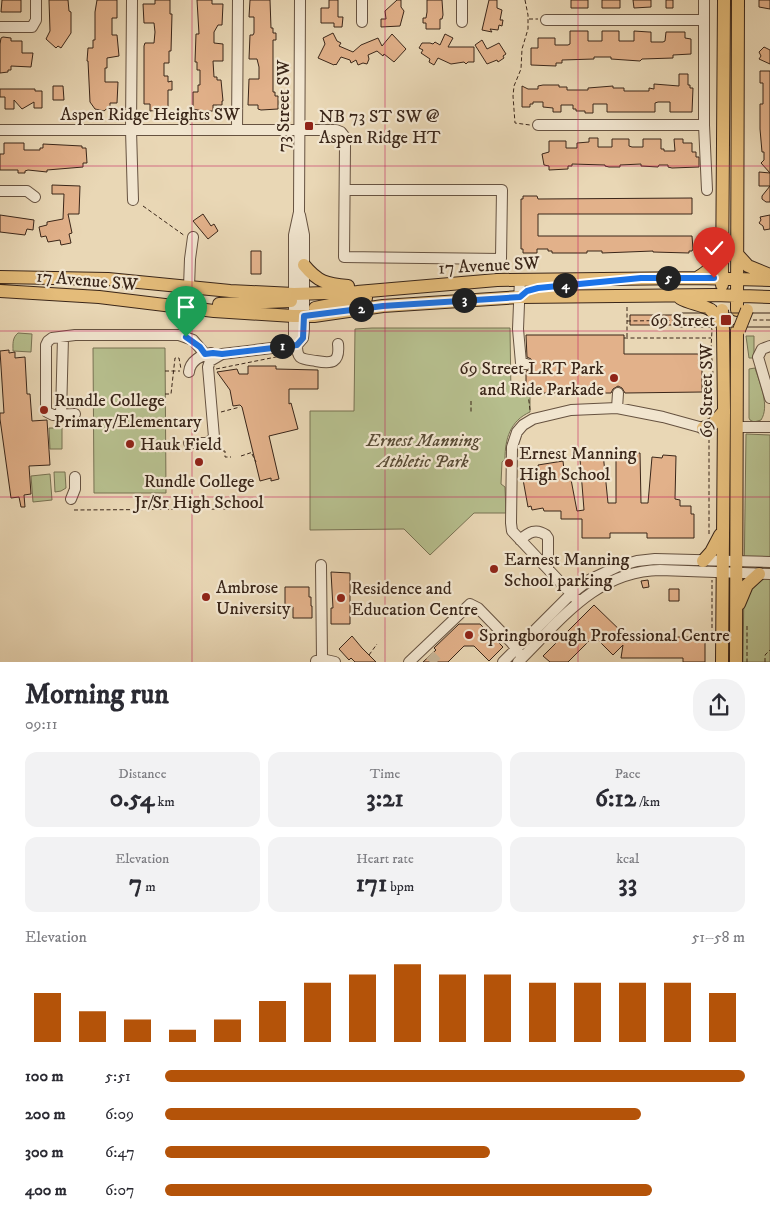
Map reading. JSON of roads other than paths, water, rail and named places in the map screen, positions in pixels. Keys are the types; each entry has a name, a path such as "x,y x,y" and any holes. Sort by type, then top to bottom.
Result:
{"main road":[{"name":"69 Street SW","path":"722,662 719,571 722,528 724,411 716,323 722,295 724,0"},
{"path":"738,0 737,295 745,313 766,297"},
{"path":"738,21 744,0"},
{"path":"697,278 708,272 714,264 722,240"},
{"path":"738,255 748,266 770,275"},
{"path":"304,265 316,278 334,285 388,289"},
{"name":"17 Avenue SW","path":"0,278 108,279 297,296 520,279 722,278 770,280"},
{"path":"66,294 67,278"},
{"path":"520,297 527,291 538,288 641,278"},
{"path":"175,285 174,306 297,296"},
{"path":"300,314 418,288"},
{"name":"17 Avenue SW","path":"0,291 66,294 256,314 300,314 383,306 520,297 675,295 766,297"},
{"path":"675,295 687,302 705,306 716,323"},
{"name":"69 Street SW","path":"736,662 737,333 745,313"},
{"path":"724,411 714,424 707,429 724,442"},
{"path":"702,560 714,548 722,528"},
{"path":"736,608 747,585 765,574"}],"street":[{"path":"0,27 32,27 36,20 36,0"},
{"path":"132,0 131,130 133,200"},
{"path":"237,130 238,0"},
{"name":"73 Street SW","path":"290,349 303,338 289,250 299,212 300,0"},
{"path":"362,0 362,22"},
{"path":"462,0 462,22"},
{"path":"704,0 704,125 707,190"},
{"path":"546,20 704,20"},
{"path":"538,125 704,125"},
{"name":"Aspen Ridge Heights SW","path":"0,130 336,130 345,137 345,190"},
{"path":"345,190 502,190 501,259 344,257 345,190"},
{"path":"0,191 27,191 36,197"},
{"name":"73 Street SW","path":"297,296 304,265 304,235 299,212"},
{"path":"190,236 190,287"},
{"path":"520,279 518,328 521,363 526,364"},
{"path":"77,417 49,414 46,407 46,351 48,341 52,338 75,335 179,335 193,340 205,354"},
{"path":"61,414 63,337"},
{"path":"185,371 205,354 290,349 302,358 328,364 338,356 338,344"},
{"path":"770,346 762,349 758,357 767,380 770,398"},
{"path":"189,443 208,443 214,436 208,366 214,358 222,354"},
{"path":"618,393 618,408"},
{"path":"579,602 512,531 512,447 517,432 523,424 533,419 571,410 618,408 663,417 707,429"},
{"path":"737,427 770,427"},
{"path":"72,505 75,477"},
{"path":"520,540 528,533 536,531 546,534 548,538 548,568"},
{"path":"521,658 571,594 589,580 605,571 631,562 647,560 702,560 719,571"},
{"path":"503,662 521,658 579,602 598,588 624,575 650,570 719,571 770,562"},
{"path":"321,565 318,661 335,662"},
{"path":"736,567 765,574"},
{"path":"605,571 610,581"},
{"path":"409,662 470,604 478,608 511,642 521,658"}],"tunnel":[{"path":"430,655 437,662"}],"tram line":[{"path":"679,313 770,313"},
{"path":"677,327 770,327"}],"place":[{"name":"NB 73 ST SW @ Aspen Ridge HT","path":"309,126"},
{"name":"69 Street","path":"726,320"},
{"name":"69 Street LRT Park and Ride Parkade","path":"614,378"},
{"name":"Rundle College Primary/Elementary","path":"44,410"},
{"name":"Hauk Field","path":"130,444"},
{"name":"Rundle College Jr/Sr High School","path":"199,462"},
{"name":"Ernest Manning High School","path":"509,463"},
{"name":"Earnest Manning School parking","path":"494,569"},
{"name":"Ambrose University","path":"206,597"},
{"name":"Residence and Education Centre","path":"341,598"},
{"name":"Springborough Professional Centre","path":"469,635"}],"park label":[{"name":"Ernest Manning Athletic Park","path":"423,450"}]}
